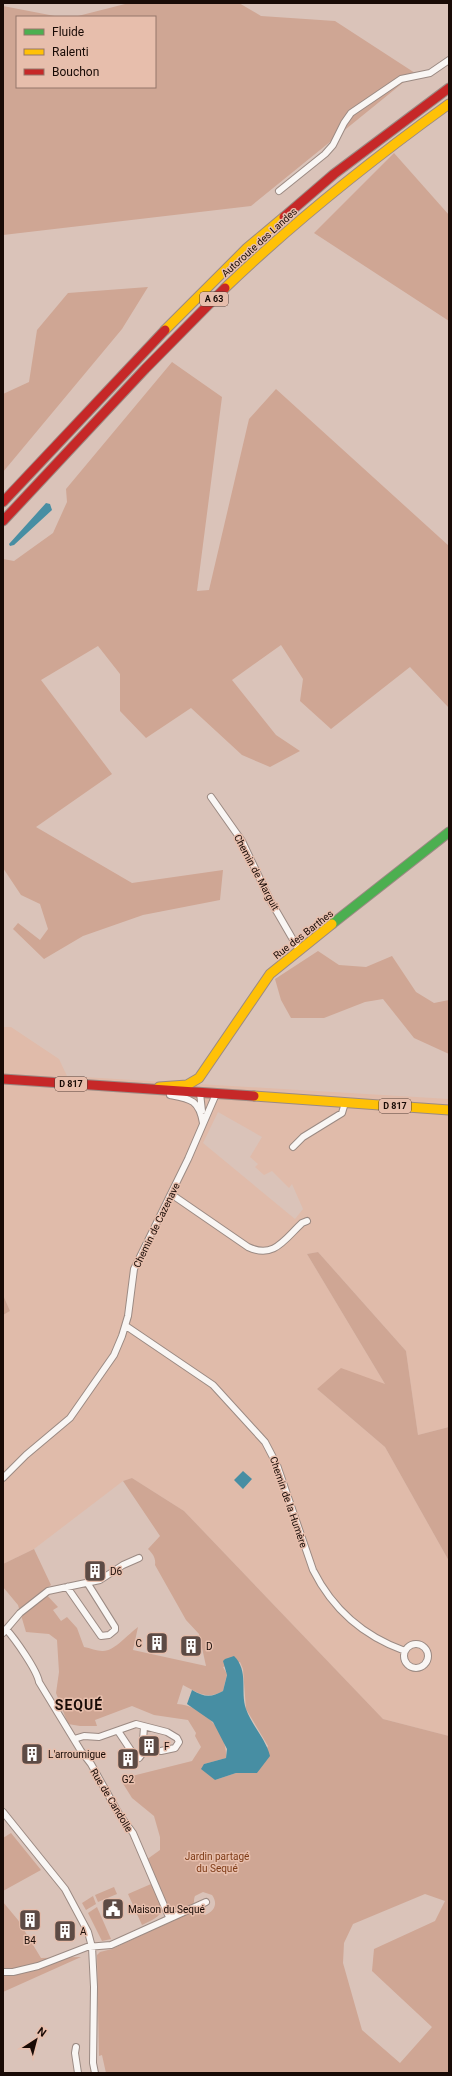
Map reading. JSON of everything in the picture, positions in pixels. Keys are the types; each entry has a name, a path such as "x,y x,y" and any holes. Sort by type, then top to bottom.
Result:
{"main road":[{"name":"Autoroute des Landes","path":"3,502 163,332 247,248 334,174 449,88"},
{"name":"Autoroute des Landes","path":"3,521 173,341 232,281 326,198 410,131 449,104"},
{"name":"Rue des Barthes","path":"199,1078 263,983 277,968 449,832"},
{"path":"139,1088 187,1085 199,1078 200,1093"},
{"name":"D 817","path":"3,1079 216,1094 292,1097 345,1103 449,1110"}],"street":[{"path":"279,190 333,146 344,123 351,114 401,80 430,73 449,60"},
{"name":"Chemin de Marguit","path":"211,797 242,841 270,900 299,950"},
{"path":"139,1088 191,1100 199,1107 203,1123"},
{"path":"200,1093 203,1123"},
{"name":"Chemin de Cazenave","path":"3,1478 26,1455 70,1418 114,1355 126,1326 134,1269 171,1194 214,1102 216,1094"},
{"path":"293,1147 303,1137 342,1113 345,1103"},
{"path":"171,1194 248,1247 260,1252 272,1250 302,1223 307,1221"},
{"name":"Chemin de la Humère","path":"126,1326 213,1385 265,1442 278,1465 313,1570 320,1584 331,1599 360,1628 379,1640 405,1651"},
{"path":"4,1631 20,1613 48,1591 88,1584 100,1580 122,1565 139,1558"},
{"path":"67,1587 69,1592 101,1636 109,1635 115,1627 88,1584"},
{"name":"Rue de Candolle","path":"4,1631 30,1662 38,1676 39,1682 97,1774 118,1814 133,1833 169,1917"},
{"path":"74,1739 84,1736 99,1737 133,1725 168,1732 178,1738 179,1742 175,1748 161,1751"},
{"path":"118,1731 132,1752 139,1758 142,1754 144,1727"},
{"path":"3,1812 65,1889 85,1924 92,1947 94,1987 93,2063 95,2073"},
{"path":"3,1972 13,1972 38,1966 87,1947 111,1945 169,1917 206,1902"},
{"path":"76,2047 75,2053 78,2073"}],"shaded area":[{"path":"3,1027 11,1027 59,1059 67,1076 449,1099 449,1427 418,1435 406,1351 318,1252 307,1254 385,1384 317,1389 385,1447 449,1561 449,1736 383,1719 184,1511 132,1478 123,1481 34,1549 3,1564 3,1315 10,1311 3,1295","holes":["218,1112 262,1137 250,1157 258,1164 255,1167 264,1175 272,1171 289,1188 292,1184 303,1209 295,1219 203,1143"]}],"green space":[{"path":"129,3 239,3 261,16 335,21 415,73 251,206 3,235 3,6 55,16 16,16 16,88 156,88 156,16 78,16"},
{"path":"394,153 449,215 449,321 314,233"},
{"path":"148,287 122,329 3,472 3,394 29,382 37,330 68,293"},
{"path":"172,362 222,397 197,591 209,590 249,419 276,389 449,546 449,708 410,667 331,729 300,701 303,679 281,645 232,680 276,735 300,751 270,767 242,755 191,708 146,738 120,711 120,674 98,646 41,680 112,774 36,827 132,883 223,870 220,900 143,915 83,936 44,959 13,929 18,923 40,940 48,929 40,904 21,895 3,868 3,559 14,561 53,533 67,502 66,489"},
{"path":"318,951 339,965 366,967 392,956 416,992 434,1003 449,1000 449,1054 414,1038 383,999 365,1002 324,1018 291,1018 281,1000 275,979"},
{"path":"318,1252 406,1351 418,1435 449,1427 449,1561 385,1447 317,1389 341,1368 385,1384 307,1254"},
{"path":"3,1295 10,1311 3,1315"},
{"name":"Jardin partagé du Sequé","path":"132,1478 184,1511 383,1719 449,1736 449,2073 106,2073 102,2055 99,2056 97,1955 100,1952 112,1949 195,1910 205,1915 213,1909 215,1904 212,1895 203,1892 195,1896 193,1905 190,1907 179,1909 168,1907 146,1860 160,1850 160,1837 154,1816 132,1798 122,1782 132,1776 192,1761 201,1747 195,1736 196,1733 188,1720 154,1715 132,1706 95,1720 97,1726 68,1724 56,1693 59,1672 57,1640 49,1634 26,1632 18,1605 3,1587 3,1564 34,1549 51,1585 43,1591 58,1607 53,1610 61,1621 67,1617 77,1628 84,1647 107,1651 116,1646 138,1627 133,1650 206,1666 199,1634 186,1620 155,1565 154,1556 148,1549 160,1536 123,1481","holes":["240,1662 243,1669 246,1709 268,1746 257,1773 236,1773 215,1780 204,1764 226,1758 226,1748 223,1739 212,1722 204,1715 196,1709 177,1704 183,1685 198,1693 207,1695 217,1694 223,1691 227,1674 223,1667","425,1894 445,1901 435,1921 374,1949 372,1971 432,2027 400,2063 362,2030 343,1963 344,1943 353,1924"]},
{"path":"11,1833 41,1870 3,1891 3,1838"},
{"path":"151,1884 159,1899 162,1909 161,1913 157,1917 142,1925 128,1894"},
{"path":"114,1887 117,1894 98,1902 95,1895"},
{"path":"93,1896 96,1904 86,1910 82,1903"},
{"path":"3,1902 18,1920 41,1958 81,1957 3,1992"},
{"path":"97,1907 111,1939 102,1941 88,1913"}],"water":[{"path":"46,503 50,504 52,510 14,545 10,546 9,544"},
{"path":"243,1471 252,1479 243,1489 234,1480"},
{"path":"234,1656 239,1662 243,1675 244,1702 246,1709 270,1756 257,1773 236,1773 215,1780 201,1769 204,1764 226,1758 227,1749 213,1722 187,1704 192,1690 208,1696 215,1695 223,1691 227,1675 223,1661"}],"traffic: fast":[{"path":"332,924 449,832"}],"traffic: slow":[{"path":"225,288 306,215 391,147 449,104"},
{"path":"165,330 247,248 284,217"},
{"path":"159,1087 187,1085 199,1078 270,974 332,924"},
{"path":"254,1096 449,1110"}],"traffic: jam":[{"path":"284,217 334,174 449,88"},
{"path":"3,521 145,369 225,288"},
{"path":"3,502 165,330"},
{"path":"3,1079 254,1096"}],"place":[{"name":"D6","path":"95,1571"},
{"name":"C","path":"157,1643"},
{"name":"D","path":"191,1646"},
{"name":"F","path":"149,1746"},
{"name":"L'arroumigue","path":"32,1754"},
{"name":"G2","path":"128,1759"},
{"name":"Maison du Sequé","path":"113,1909"},
{"name":"B4","path":"30,1920"},
{"name":"A","path":"65,1931"}],"district":[{"name":"SEQUÉ","path":"79,1705"}]}
